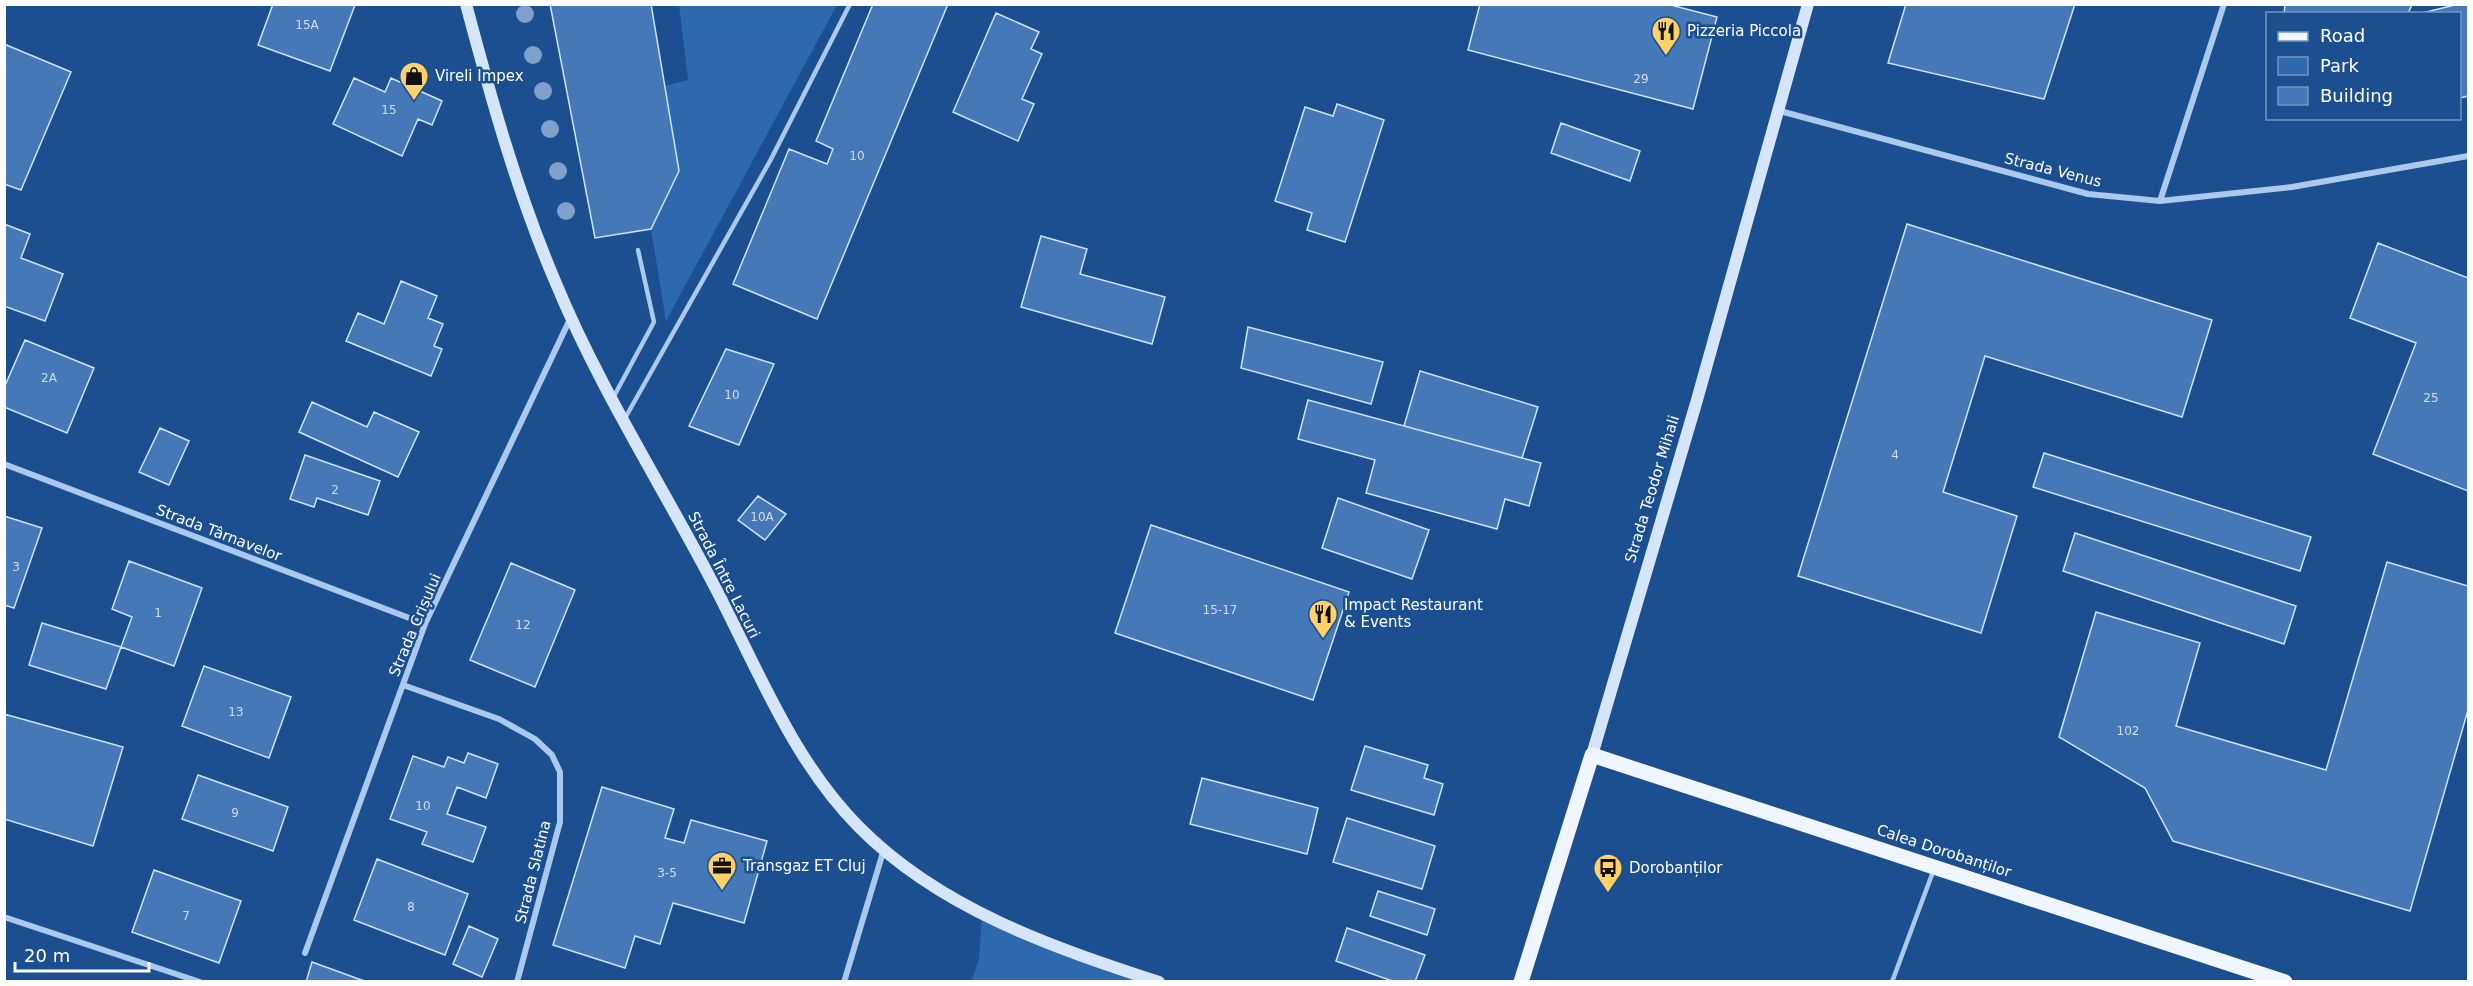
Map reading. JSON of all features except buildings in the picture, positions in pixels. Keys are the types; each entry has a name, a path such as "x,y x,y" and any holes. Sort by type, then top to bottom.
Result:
{"main road":[{"name":"Calea Dorobanților","path":"1592,755 2285,981"},
{"name":"Strada Teodor Mihali","path":"1521,981 1592,755"}],"street":[{"name":"Strada Între Lacuri","path":"466,4 490,94 529,216 571,317 790,732 822,782 858,827 910,872 968,907 1044,943 1159,981"},
{"name":"Strada Teodor Mihali","path":"1592,755 1780,111 1808,4"},
{"path":"2160,201 2224,4"},
{"name":"Strada Venus","path":"1780,111 2088,194 2160,201 2292,187 2469,156"},
{"name":"Strada Crișului","path":"305,953 425,624 571,317"},
{"name":"Strada Târnavelor","path":"4,464 425,624"},
{"name":"Strada Slatina","path":"403,685 499,719 535,739 552,755 560,772 560,822 517,981"},
{"path":"844,981 884,849"},
{"path":"4,917 200,981"}],"lane":[{"path":"624,420 770,161 850,4"},
{"path":"613,398 654,322 638,250"},
{"path":"1892,981 1935,867"}],"green space":[{"path":"679,5 837,5 666,321 651,229 679,171 665,86 688,80"},
{"path":"982,913 1160,982 971,982 979,959"}],"place":[{"name":"Pizzeria Piccola","path":"1666,56"},
{"name":"Vireli Impex","path":"414,102"},
{"name":"Impact Restaurant & Events","path":"1323,640"},
{"name":"Transgaz ET Cluj","path":"722,892"},
{"name":"Dorobanților","path":"1608,894"}]}
